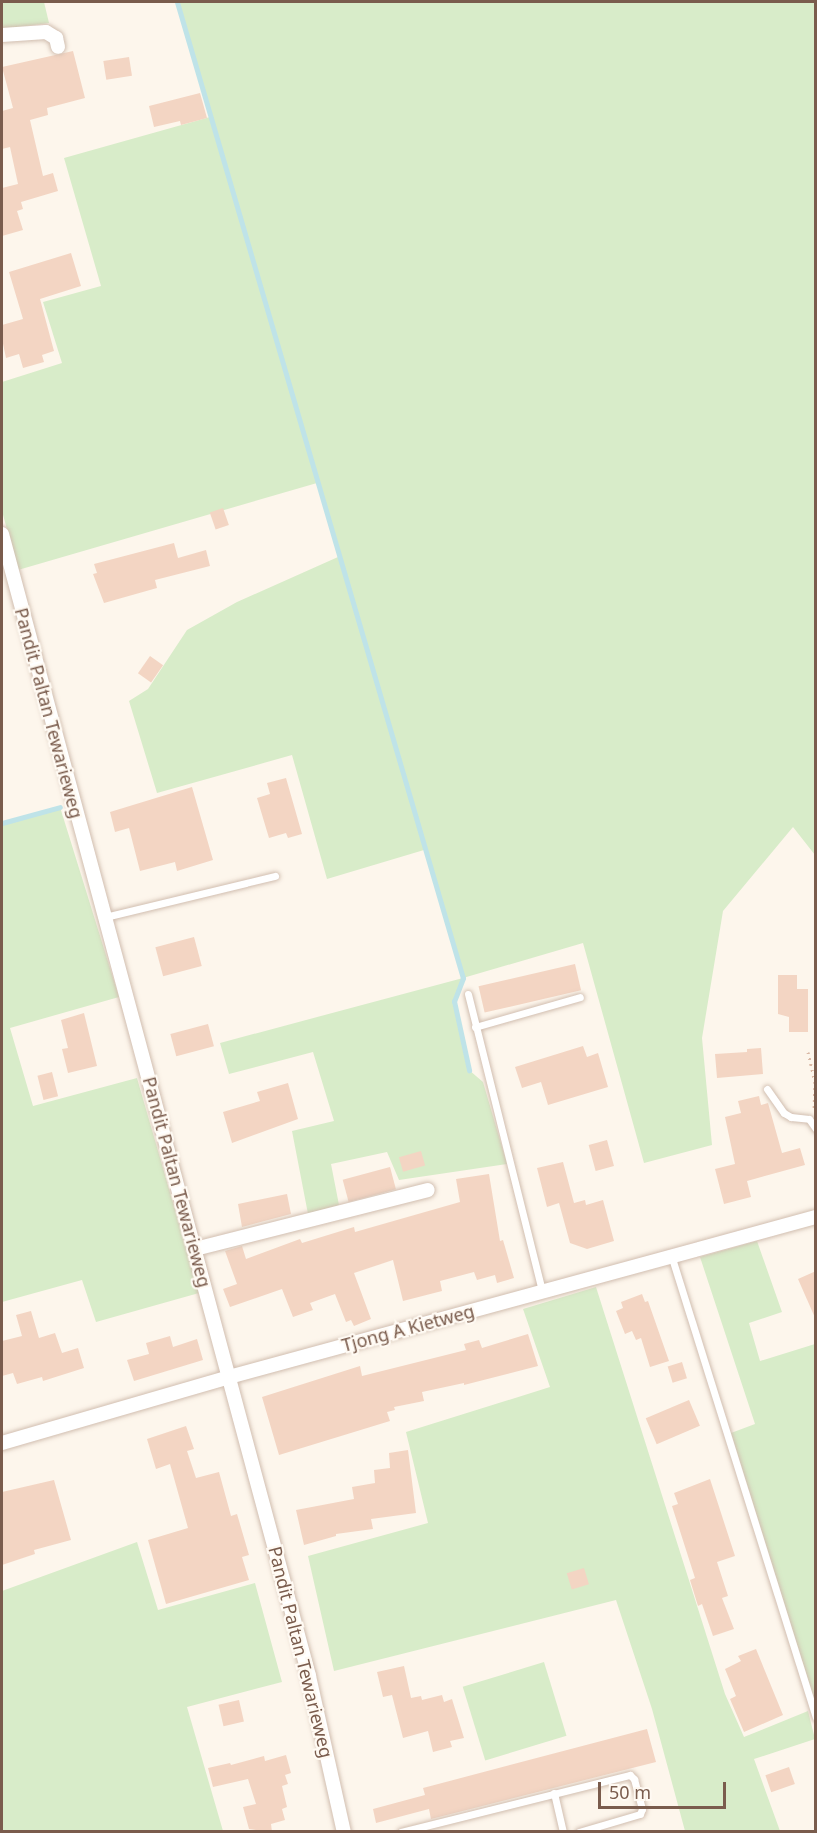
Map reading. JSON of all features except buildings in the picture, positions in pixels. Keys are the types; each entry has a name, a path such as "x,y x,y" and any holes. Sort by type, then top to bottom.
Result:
{"street":[{"path":"2,35 46,32 56,38 58,46"},
{"name":"Pandit Paltan Tewarieweg","path":"2,534 309,1676 345,1832"},
{"path":"195,1249 428,1190"},
{"name":"Tjong A Kietweg","path":"2,1443 229,1377 816,1215"}],"lane":[{"path":"105,917 275,876"},
{"path":"468,994 542,1292"},
{"path":"475,1027 580,997"},
{"path":"767,1089 783,1113 791,1118 809,1119 815,1127"},
{"path":"671,1256 816,1717"},
{"path":"401,1832 417,1830 630,1775 634,1779 642,1809 640,1814 579,1832"},
{"path":"554,1794 563,1832"}],"path":[{"path":"808,1052 815,1082 815,1127"}],"green space":[{"path":"2,2 44,2 49,23 2,29"},
{"path":"177,2 815,2 815,855 793,827 723,911 702,1038 712,1145 644,1163 583,943 463,978 424,850 327,879 292,755 157,793 129,701 148,689 187,630 237,602 338,557 317,483 18,570 2,511 2,382 62,363 43,302 101,286 64,158 210,117"},
{"path":"60,807 119,997 10,1028 33,1106 137,1078 199,1293 96,1322 82,1280 2,1302 2,823"},
{"path":"463,978 454,1001 469,1070 483,1082 507,1164 399,1180 387,1152 331,1164 339,1205 308,1214 292,1131 334,1121 313,1052 229,1074 220,1043"},
{"path":"757,1241 782,1312 749,1323 760,1361 815,1344 815,1702 731,1433 755,1424 700,1257"},
{"path":"596,1287 725,1694 744,1737 808,1711 815,1739 754,1759 780,1831 685,1831 652,1709 616,1600 334,1671 308,1556 428,1523 406,1432 550,1387 523,1309"},
{"path":"137,1542 158,1610 255,1583 282,1682 187,1707 223,1831 2,1831 2,1591"},
{"path":"544,1662 567,1736 485,1760 463,1687"}],"waterway":[{"path":"177,2 463,978 454,1001 469,1070"},
{"path":"2,823 60,807"}]}
